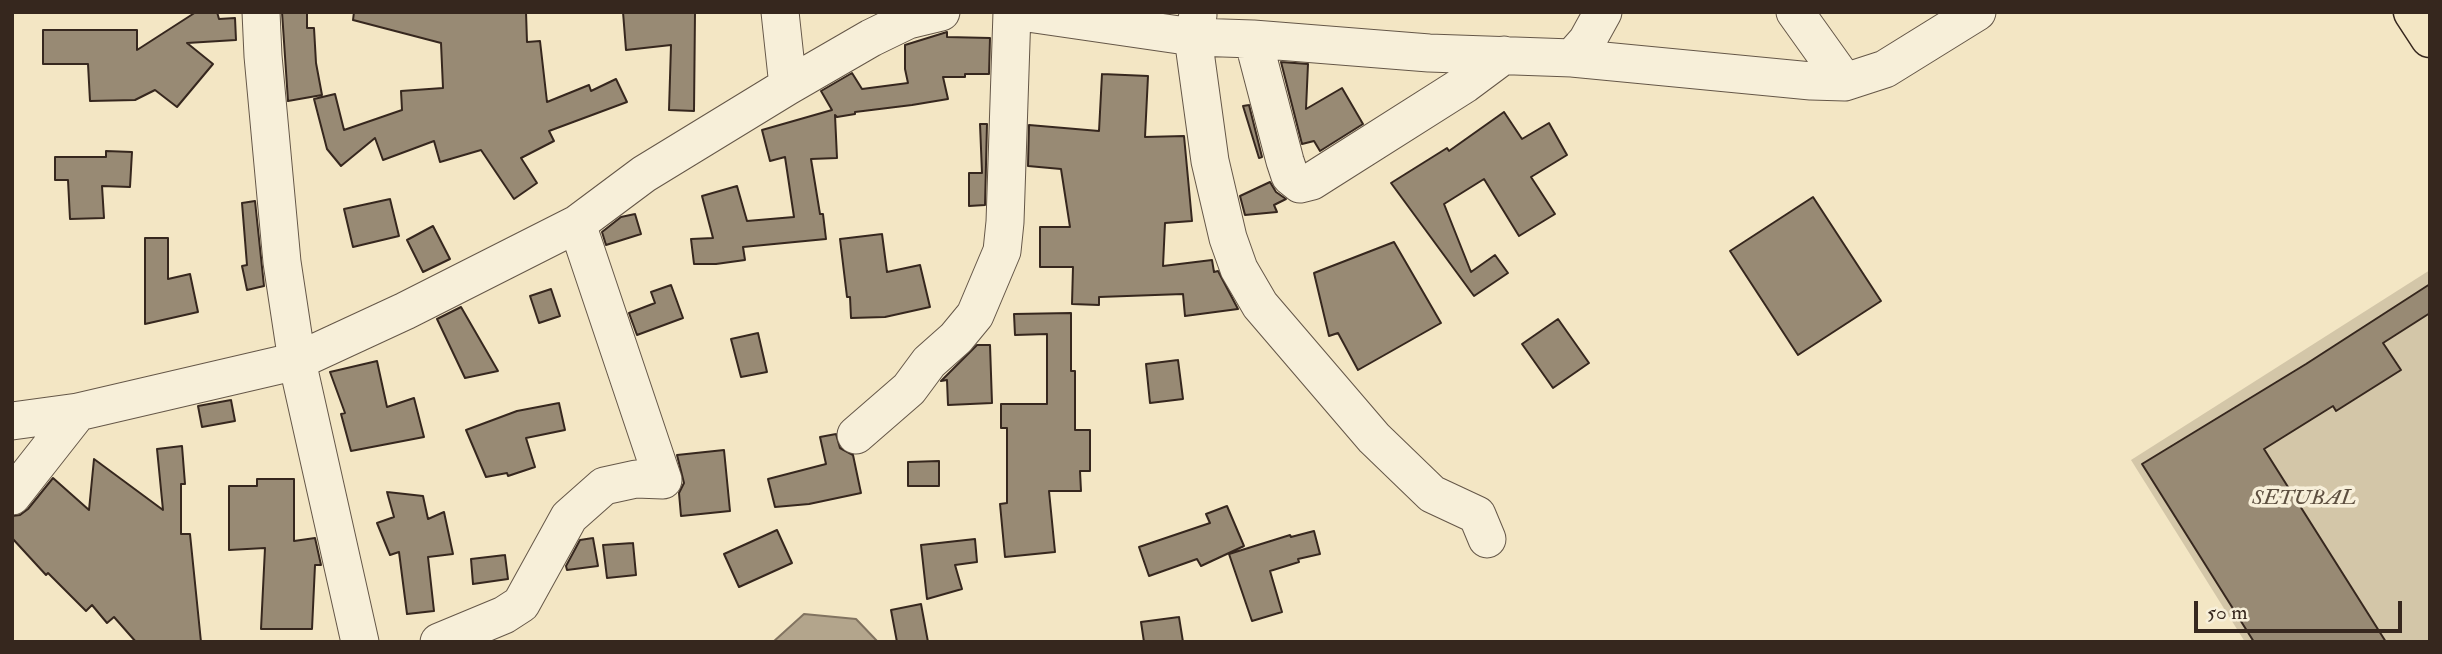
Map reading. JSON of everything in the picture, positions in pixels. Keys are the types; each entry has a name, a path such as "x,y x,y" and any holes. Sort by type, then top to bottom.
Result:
{"main road":[{"path":"2413,12 2430,38"}],"street":[{"path":"261,12 281,249 297,361 360,642"},
{"path":"780,12 788,86"},
{"path":"12,421 78,412 297,361 405,311 577,225 644,174 788,86 908,20 941,12"},
{"path":"856,435 909,389 929,362 956,338 975,315 1002,251 1012,12"},
{"path":"1021,12 1195,24 1253,39 1394,51 1572,58 1811,82 1846,82 1885,69 1977,12"},
{"path":"1572,58 1587,41 1603,12"},
{"path":"1795,12 1846,82"},
{"path":"1195,24 1210,161 1218,200 1239,269 1259,305 1400,465 1432,494 1477,515 1487,538"},
{"path":"1253,39 1290,176 1300,184 1312,181 1465,84 1504,55"},
{"path":"439,642 504,615 521,604 569,517 604,486 636,479 663,480 577,225"},
{"path":"12,496 78,412"}],"green space":[{"name":"SETUBAL","path":"2430,270 2430,642 2245,642 2131,460"}],"shaded area":[{"path":"804,614 856,619 878,642 773,642"}],"building":[{"path":"196,12 217,12 219,19 235,18 236,40 187,43 213,64 177,107 155,90 135,100 90,101 88,64 43,64 43,30 137,30 137,50"},
{"path":"282,12 307,12 307,28 314,28 316,63 322,95 288,101"},
{"path":"354,12 526,12 527,42 540,41 547,102 589,85 591,91 616,79 627,102 549,131 554,141 521,158 537,183 514,199 481,150 440,162 434,141 383,160 375,138 341,166 327,149 314,99 335,94 344,130 402,110 401,91 443,88 441,43 353,20"},
{"path":"623,12 695,12 694,111 669,110 671,45 626,50"},
{"path":"947,32 947,37 990,38 989,74 943,77 948,99 837,117 835,115 837,158 811,159 826,239 743,247 745,260 694,264 691,239 713,238 702,196 737,186 747,221 794,217 785,157 770,161 762,130 832,110 821,91 852,73 862,89 908,83 905,45"},
{"path":"1281,62 1308,64 1306,109 1342,88 1363,124 1320,151 1314,141 1302,144"},
{"path":"1102,74 1148,76 1145,137 1184,136 1192,221 1165,223 1163,266 1212,260 1214,272 1218,271 1238,309 1185,316 1183,294 1099,297 1099,305 1072,304 1073,267 1040,267 1040,227 1070,227 1061,169 1028,166 1029,125 1099,131"},
{"path":"1249,105 1262,157 1259,158 1243,106"},
{"path":"1504,112 1522,139 1549,123 1567,155 1531,177 1555,214 1519,236 1484,179 1444,204 1471,272 1495,255 1508,273 1474,296 1391,183 1447,148 1449,151"},
{"path":"980,124 987,124 985,205 969,206 969,173 982,173"},
{"path":"106,151 132,152 130,187 102,186 104,218 70,219 68,180 55,180 55,157 106,157"},
{"path":"1270,182 1276,192 1286,199 1274,205 1277,212 1245,215 1240,196"},
{"path":"1813,197 1881,301 1798,355 1730,251"},
{"path":"390,199 399,236 353,247 344,209"},
{"path":"255,201 264,286 247,290 242,266 247,265 242,203"},
{"path":"635,214 641,234 606,245 602,232 621,217"},
{"path":"433,226 450,259 423,272 407,240"},
{"path":"882,234 887,272 920,265 930,307 885,317 851,318 840,239"},
{"path":"145,238 168,238 168,279 190,274 198,312 145,324"},
{"path":"1394,242 1441,323 1358,370 1338,333 1329,336 1314,273"},
{"path":"2430,284 2430,313 2383,343 2401,370 2336,411 2333,406 2264,449 2386,642 2254,642 2142,464 2306,364"},
{"path":"671,285 683,318 637,335 629,313 655,303 651,292"},
{"path":"551,289 560,316 539,323 530,296"},
{"path":"461,307 498,371 465,378 437,319"},
{"path":"1071,313 1075,430 1090,430 1090,471 1080,471 1081,491 1049,491 1055,552 1005,557 1000,504 1007,503 1007,428 1001,428 1001,404 1047,404 1047,334 1015,335 1014,314"},
{"path":"1558,319 1589,363 1553,388 1522,344"},
{"path":"758,333 767,372 741,377 731,339"},
{"path":"977,345 990,345 992,403 948,405 947,380 941,381"},
{"path":"1178,360 1183,399 1150,403 1146,364"},
{"path":"377,361 387,407 414,398 424,437 351,451 341,414 345,413 330,372"},
{"path":"231,400 235,421 202,427 198,406"},
{"path":"559,403 565,430 526,438 535,467 508,476 507,473 486,477 466,430 517,411"},
{"path":"836,434 840,448 853,455 861,493 809,504 775,507 768,479 826,464 820,437"},
{"path":"182,446 185,484 181,484 181,534 190,534 201,642 136,642 114,617 107,623 92,605 86,611 48,573 46,575 12,538 12,516 20,515 28,509 53,478 89,510 94,459 163,510 157,449"},
{"path":"724,450 730,511 681,516 679,493 684,483 677,455"},
{"path":"939,461 939,486 908,486 908,462"},
{"path":"257,479 294,479 294,541 315,538 321,565 315,565 312,629 261,629 265,548 229,550 229,486 257,486"},
{"path":"387,492 423,496 428,519 444,512 453,554 428,557 434,611 407,614 399,552 390,555 377,523 394,517"},
{"path":"1227,506 1244,546 1201,566 1197,559 1149,576 1139,547 1210,523 1206,514"},
{"path":"777,530 792,563 739,587 724,554"},
{"path":"1314,531 1320,554 1298,559 1299,562 1270,571 1282,612 1252,621 1229,554 1290,535 1291,537"},
{"path":"593,538 598,566 567,570 566,566 580,540"},
{"path":"975,539 977,562 955,565 962,589 927,599 921,545"},
{"path":"633,543 636,575 607,578 603,545"},
{"path":"505,555 508,579 473,584 471,559"},
{"path":"921,604 928,642 897,642 891,610"},
{"path":"1179,617 1183,642 1144,642 1141,622"}]}
